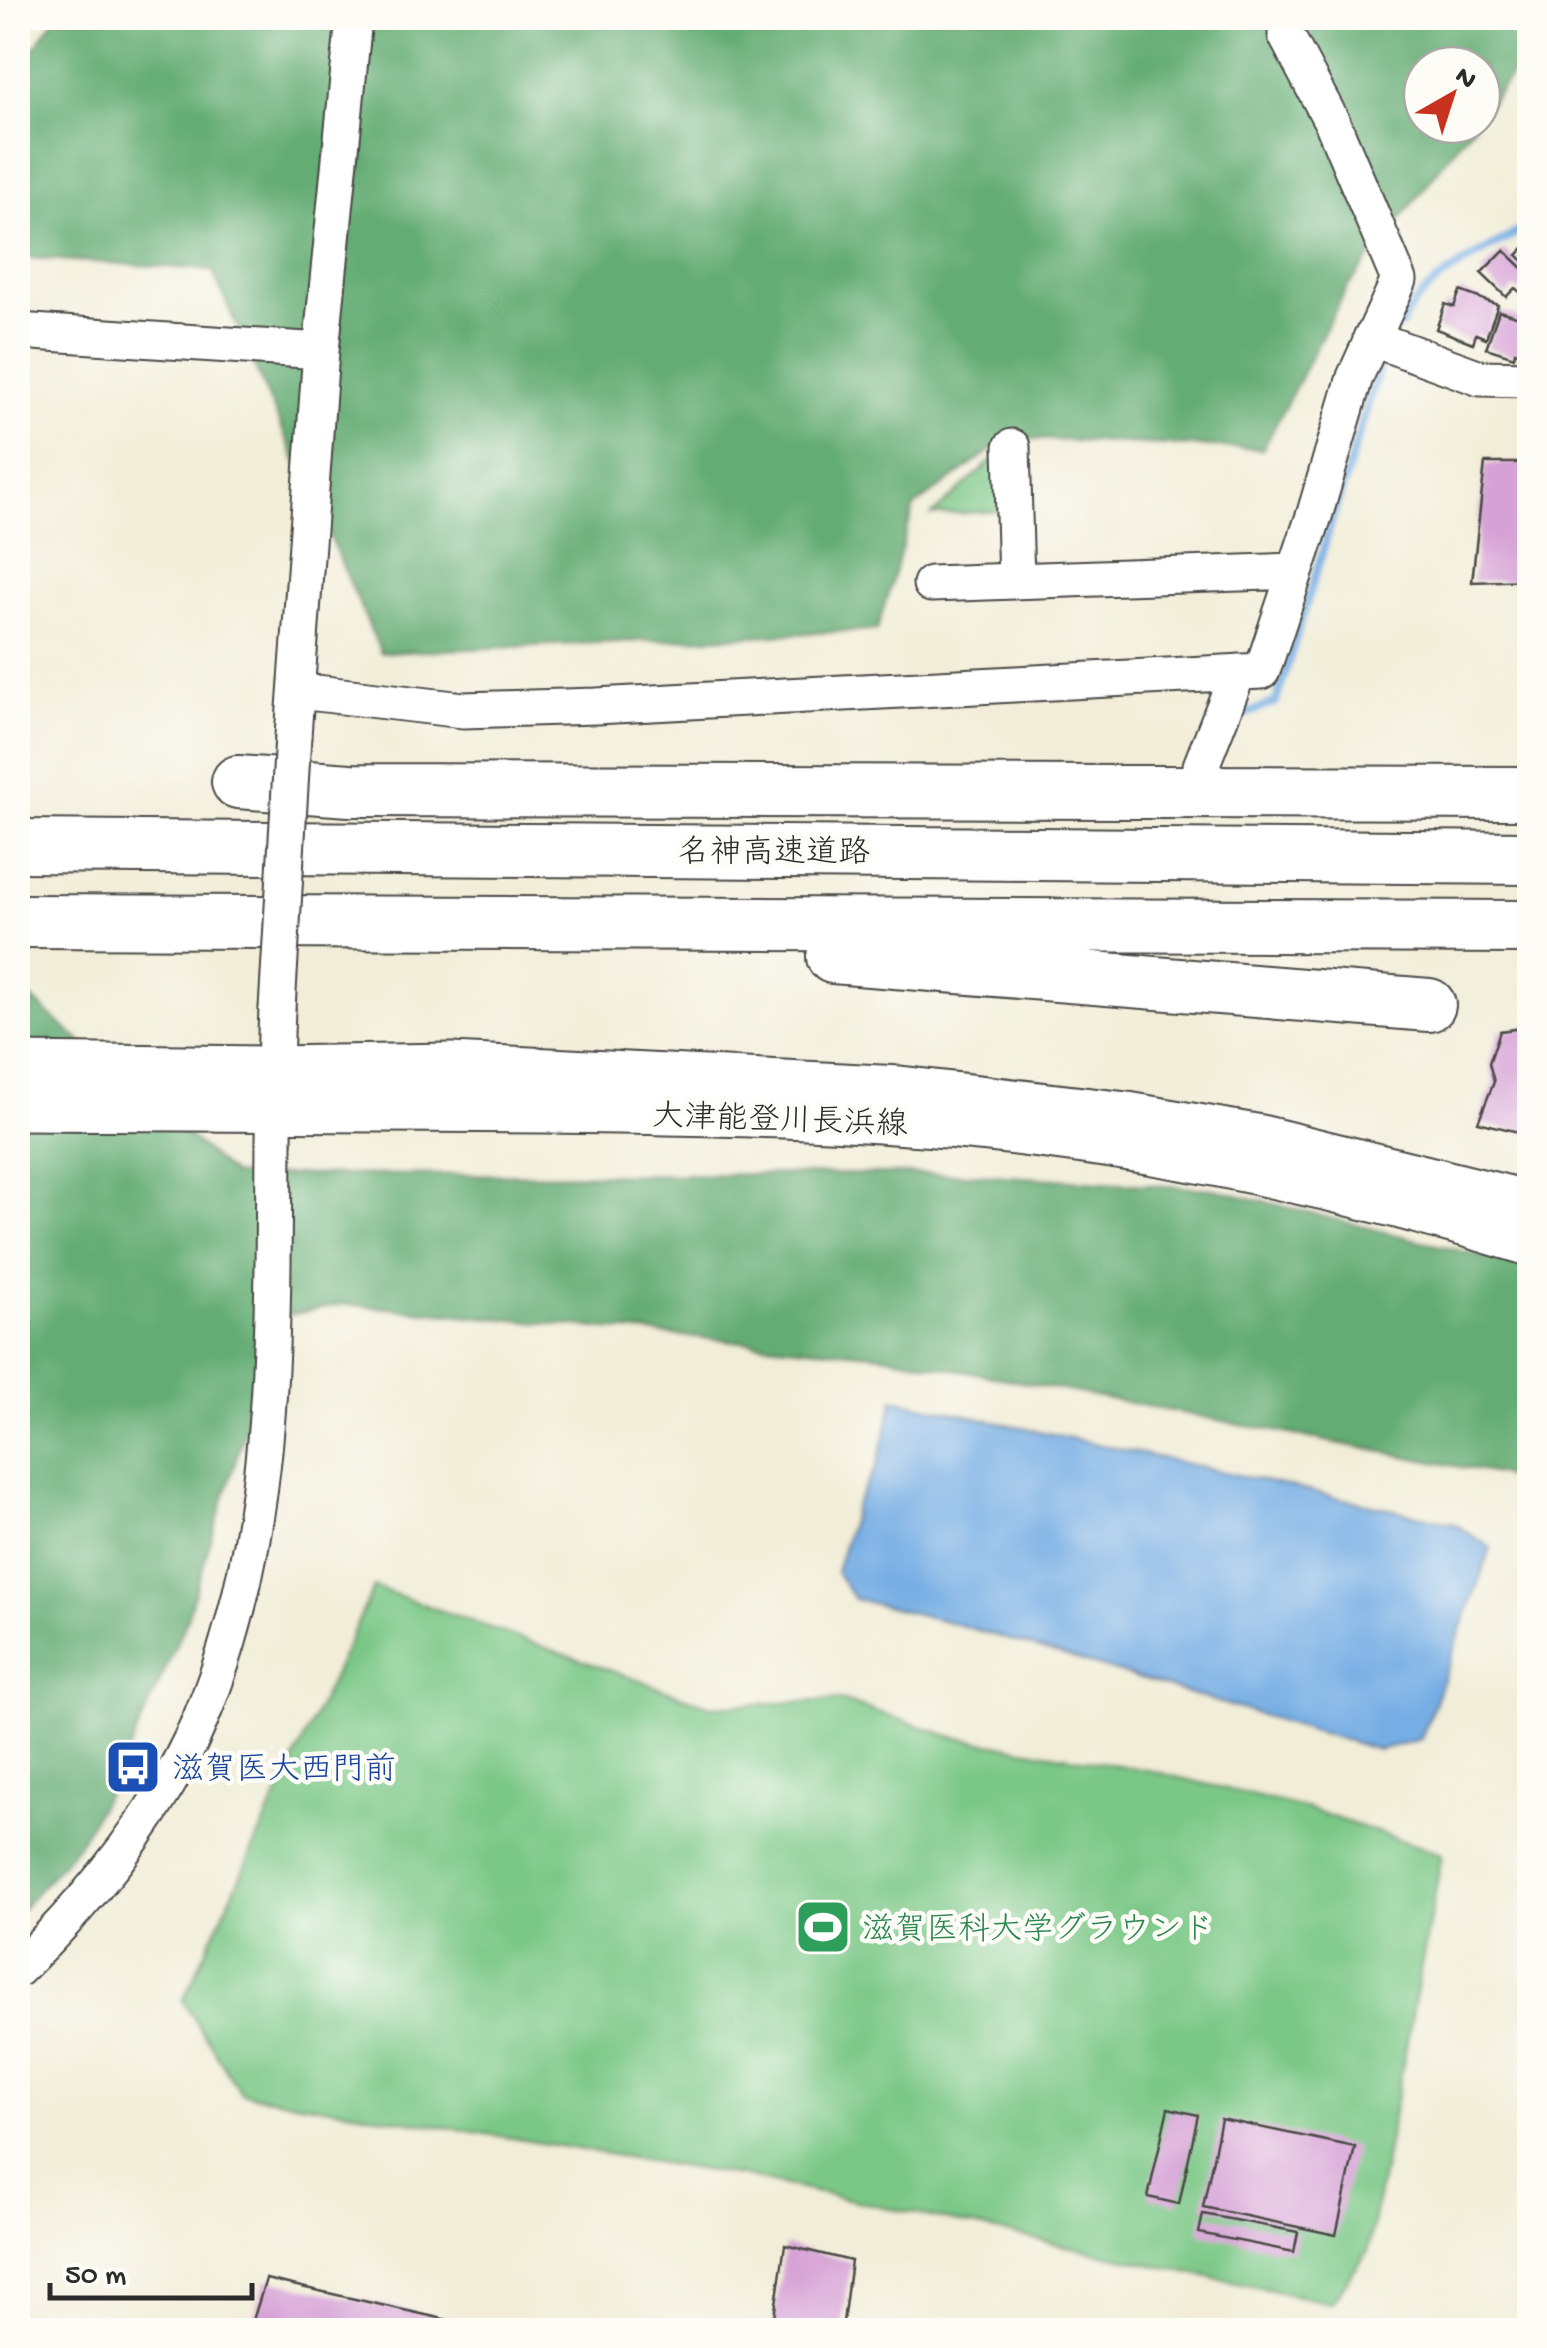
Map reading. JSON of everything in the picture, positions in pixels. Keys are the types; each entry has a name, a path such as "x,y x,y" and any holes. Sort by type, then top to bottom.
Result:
{"highway":[{"path":"238,782 350,790 1530,793"},
{"name":"名神高速道路","path":"18,846 1530,858"},
{"path":"18,921 1530,927"},
{"path":"470,925 636,942 1429,1005"}],"main road":[{"name":"大津能登川長浜線","path":"18,1066 274,1088 849,1117 1008,1131 1241,1167 1431,1212 1530,1242"},
{"name":"大津能登川長浜線","path":"18,1107 274,1088 451,1066 900,1089 1024,1101 1261,1138 1530,1204"}],"street":[{"path":"18,1970 70,1918 160,1794 200,1720 251,1547 273,1346 274,1088 293,736 321,351 354,18"},
{"path":"299,690 463,710 1262,671 1355,378 1399,280 1333,124 1286,35 1286,18"},
{"path":"18,331 321,351"},
{"path":"1372,338 1480,378 1530,379"},
{"path":"1012,447 1016,581"},
{"path":"931,584 1296,571"},
{"path":"1201,766 1238,672"}],"green space":[{"path":"55,18 1529,18 1529,52 1502,87 1502,45 1402,45 1402,145 1458,145 1347,288 1263,449 1008,438 914,507 877,630 381,653 212,270 18,257 18,72"},
{"path":"996,457 999,511 932,515"},
{"path":"18,987 233,1175 973,1174 1214,1189 1529,1268 1529,1494 1502,1475 882,1355 343,1304 280,1317 185,1624 124,1762 78,1845 18,1913"},
{"name":"滋賀医科大学グラウンド","path":"374,1587 711,1706 841,1700 953,1737 1152,1771 1308,1809 1442,1854 1368,2251 1331,2303 745,2177 241,2093 183,2001"}],"water":[{"path":"894,1399 1453,1523 1491,1548 1421,1739 1378,1750 946,1621 854,1599 836,1572 856,1504 878,1464"}],"building":[{"path":"1530,242 1530,267 1517,255"},
{"path":"1504,250 1529,274 1526,277 1530,281 1521,293 1515,288 1506,297 1481,273"},
{"path":"1460,291 1498,305 1486,338 1476,334 1473,343 1436,329 1445,304 1454,307"},
{"path":"1499,311 1530,320 1530,357 1515,352 1514,357 1486,348"},
{"path":"1485,463 1530,463 1530,580 1472,582"},
{"path":"1530,1027 1530,1135 1478,1122 1494,1082 1489,1063 1500,1031"},
{"path":"1168,2108 1198,2115 1179,2204 1148,2197"},
{"path":"1221,2119 1355,2147 1336,2235 1203,2207"},
{"path":"1203,2214 1298,2232 1294,2252 1199,2233"},
{"path":"785,2245 851,2261 842,2330 772,2330"},
{"path":"266,2279 479,2327 250,2330"}],"waterway":[{"path":"1401,326 1410,309 1439,280 1530,225"},
{"path":"1241,716 1276,702 1380,365"}],"place":[{"name":"滋賀医大西門前","path":"133,1767"},
{"name":"滋賀医科大学グラウンド","path":"823,1927"}]}
